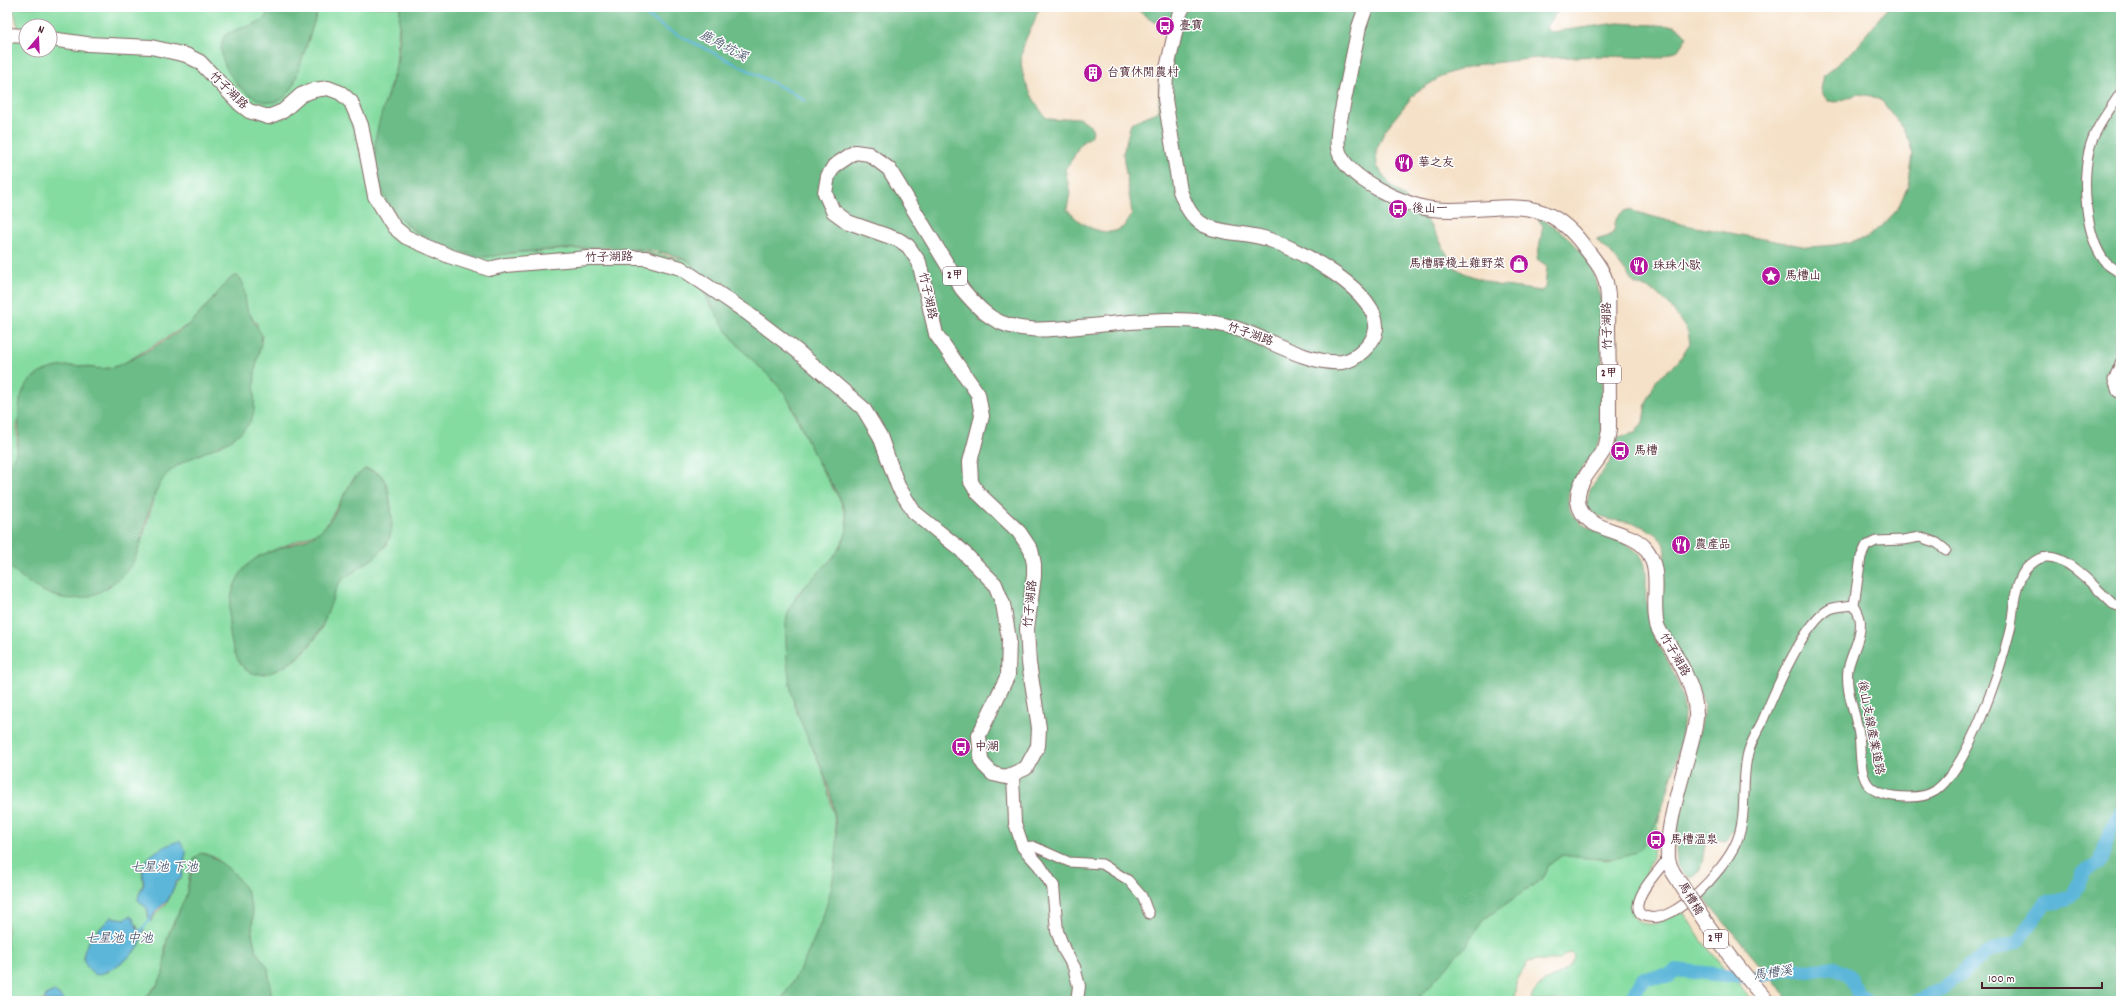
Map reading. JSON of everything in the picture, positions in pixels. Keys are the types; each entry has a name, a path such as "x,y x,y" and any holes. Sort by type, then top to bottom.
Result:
{"main road":[{"name":"竹子湖路","path":"58,40 87,44 151,47 186,55 200,62 216,82 249,111 268,117 283,111 301,95 314,90 328,88 341,93 351,102 361,125 375,196 394,227 406,237 449,256 489,269 505,266 588,258 646,258 681,268 746,312 796,350 863,408 880,436 898,486 914,512 960,549 995,584 1003,604 1009,639 1008,675 979,735 981,760 992,774 999,777 1013,775 1026,768 1038,746 1039,728 1029,663 1027,629 1034,576 1034,564 1031,550 1019,532 978,493 971,482 970,462 982,416 978,394 936,334 919,262 908,246 900,240 848,222 832,211 825,193 828,176 834,166 856,152 869,154 889,169 962,289 972,301 989,316 1002,324 1039,330 1152,321 1198,322 1227,326 1320,360 1344,362 1353,358 1369,344 1376,329 1372,312 1363,296 1346,281 1312,260 1270,240 1203,224 1193,216 1184,202 1180,191 1164,99 1166,73 1179,15 1183,7"},
{"name":"竹子湖路","path":"1366,7 1359,27 1337,140 1339,153 1345,164 1357,176 1407,203 1426,208 1521,207 1541,211 1554,216 1573,230 1598,264 1605,279 1608,302 1609,430 1605,448 1582,482 1578,491 1578,500 1580,510 1586,518 1597,525 1637,540 1646,548 1654,563 1654,609 1657,627 1689,683 1694,700 1696,714 1694,733 1669,835 1670,865"},
{"path":"7,35 18,36"},
{"name":"馬槽橋","path":"1670,865 1703,920 1737,968 1767,1001"}],"street":[{"path":"2121,92 2097,130 2089,150 2086,185 2088,216 2095,241 2106,263 2121,273"},
{"path":"2121,361 2113,380 2118,392 2121,394"},
{"path":"1670,865 1642,894 1638,905 1638,911 1642,916 1652,919 1658,918 1683,905 1704,888 1736,845 1742,826 1748,752 1786,666 1820,617 1831,609 1854,605 1861,558 1866,546 1876,541 1903,540 1920,537 1937,543 1946,550"},
{"name":"後山支線產業道路","path":"1854,605 1860,619 1860,628 1848,669 1848,687 1859,734 1863,773 1867,782 1873,789 1895,797 1926,796 1936,790 1953,772 1965,751 1997,674 2011,628 2020,577 2030,566 2039,559 2047,556 2069,564 2113,604 2121,607"},
{"path":"1013,775 1015,823 1023,847 1039,865 1053,886 1057,931 1064,950 1074,967 1079,986 1077,1001"},
{"path":"1023,847 1032,846 1070,862 1102,864 1128,880 1142,896 1149,914"}],"green space":[{"path":"13,7 272,7 263,20 248,27 237,86 259,99 269,102 293,87 319,7 400,7 396,67 384,105 389,206 411,229 431,240 468,254 486,257 513,253 573,249 638,250 686,260 691,263 710,305 786,395 818,463 840,500 846,516 847,532 836,555 796,595 788,655 794,705 823,772 834,815 837,850 834,881 827,908 805,960 790,987 780,1001 272,1001 268,969 256,951 252,934 253,915 247,891 216,858 203,853 191,867 186,896 170,930 165,947 165,966 161,980 142,1001 65,1001 58,995 52,993 46,995 44,1001 7,1001 7,564 22,579 106,589 125,572 140,546 158,485 163,478 186,460 222,445 232,439 246,426 257,359 257,324 247,310 241,279 238,276 232,277 191,323 119,366 101,369 80,366 52,368 33,377 18,419 15,455 7,466 7,39 18,39 18,58 58,58 58,18 18,18 18,27","holes":["365,469 379,474 383,478 389,492 391,532 386,546 381,552 343,578 333,594 324,622 317,637 301,655 280,668 269,672 258,673 247,671 244,570 259,556 319,532 327,524 353,479","167,846 185,859 181,879 175,886 168,901 155,915 152,921 149,921 147,908 138,900 143,885 142,870 149,857","111,917 125,919 137,925 138,930 144,930 140,944 134,952 106,973 83,955 93,935"]},
{"path":"272,7 319,7 293,87 282,99 269,102 257,99 246,92 236,82 222,58 221,46 225,35 257,23 268,14"},
{"path":"400,7 1043,7 1037,13 1022,50 1022,72 1031,94 1045,117 1052,119 1081,119 1093,130 1092,135 1080,144 1073,158 1065,169 1070,193 1067,209 1082,223 1101,231 1111,232 1119,229 1127,223 1132,213 1123,154 1131,123 1159,111 1159,71 1168,28 1149,19 1138,10 1107,10 1096,7 1565,7 1554,15 1546,27 1551,32 1618,23 1674,26 1681,30 1687,37 1678,50 1659,58 1604,56 1538,58 1474,65 1446,74 1416,92 1385,130 1376,151 1377,166 1388,182 1422,214 1435,232 1454,267 1466,274 1497,285 1541,291 1545,288 1547,266 1537,259 1543,226 1536,216 1553,226 1576,245 1587,261 1596,280 1599,290 1602,322 1602,435 1592,456 1576,477 1569,493 1568,501 1570,510 1576,519 1595,531 1630,546 1638,553 1644,562 1646,570 1646,602 1653,634 1676,679 1684,709 1681,740 1676,762 1662,808 1645,843 1636,852 1619,858 1600,859 1562,855 1549,865 1543,878 1484,919 1467,944 1416,1001 780,1001 803,964 822,919 829,898 833,877 837,836 835,815 830,793 823,771 801,722 790,687 786,643 786,623 790,608 798,594 832,558 841,545 846,531 846,515 844,508 814,455 789,401 778,386 745,353 727,330 710,302 691,263 669,254 627,248 557,249 518,252 485,257 468,254 441,244 411,228 400,218 384,195 379,181 375,147 380,118 396,67 399,45"},
{"path":"1888,7 2121,7 2121,1001 1790,1001 1703,897 1737,848 1736,832 1732,831 1726,841 1712,839 1707,840 1701,866 1696,874 1691,878 1684,875 1677,866 1676,852 1680,803 1705,706 1699,691 1659,620 1658,574 1666,552 1665,545 1648,529 1634,524 1598,516 1586,507 1590,490 1611,460 1618,437 1635,433 1643,422 1646,404 1656,380 1677,363 1690,343 1688,332 1670,306 1655,292 1635,284 1611,253 1596,240 1609,236 1614,232 1617,218 1621,213 1628,210 1685,225 1808,247 1835,245 1866,238 1882,226 1897,210 1908,186 1913,155 1909,141 1902,127 1882,101 1871,96 1858,94 1837,102 1828,101 1821,89 1824,75 1852,52"},
{"path":"238,276 243,283 247,310 262,335 256,364 254,410 252,418 247,426 242,432 227,442 181,463 167,474 153,497 134,560 127,571 113,583 99,592 85,597 71,599 57,597 44,592 31,584 7,564 7,466 14,457 18,447 19,410 25,387 34,377 50,369 62,366 80,366 106,369 117,366 139,355 186,327 232,277"},
{"path":"365,469 380,474 385,481 388,490 392,520 389,539 385,546 373,559 341,582 336,590 326,617 314,639 298,657 278,670 270,673 257,674 248,671 242,666 237,658 231,641 229,627 231,599 234,586 240,574 249,564 260,556 305,540 319,532 332,518 351,483 357,475"},
{"path":"1660,815 1650,863 1632,903 1631,907 1633,915 1640,922 1645,924 1653,924 1658,923 1676,913 1684,913 1701,940 1752,1001 1531,1001 1533,993 1537,988 1568,967 1574,956 1572,953 1565,954 1559,960 1537,960 1528,962 1516,982 1514,1001 1416,1001 1467,944 1484,919 1543,878 1549,865 1562,855 1608,860 1645,844"},
{"path":"200,853 211,856 233,872 247,891 253,915 252,934 256,951 268,968 272,1001 142,1001 156,987 163,974 167,938 186,896 194,859"}],"water":[{"name":"七星池 下池","path":"180,841 186,853 181,879 176,882 168,900 156,911 150,922 147,908 138,900 144,884 144,865 151,855 157,851"},
{"name":"七星池 中池","path":"130,916 133,918 138,930 144,929 140,944 133,953 121,963 101,974 96,975 88,968 84,960 84,953 87,945 98,930 111,917 125,919"},
{"path":"55,992 65,1001 44,1001 46,995"}],"waterway":[{"name":"鹿角坑溪","path":"634,7 666,29 793,93 805,101"},
{"name":"馬槽溪","path":"1918,1001 1943,988 1986,953 2017,942 2046,902 2062,900 2072,895 2078,886 2084,871 2100,863 2110,830 2121,813"},
{"path":"141,931 150,919"},
{"name":"馬槽溪","path":"1630,1001 1643,978 1670,976 1676,970 1752,978 1789,969 1809,971 1832,967 1850,976 1858,994 1867,1001"}],"place":[{"name":"臺寶","path":"1165,26"},
{"name":"台寶休閒農村","path":"1093,73"},
{"name":"華之友","path":"1404,163"},
{"name":"後山一","path":"1398,209"},
{"name":"馬槽驛棧土雞野菜","path":"1519,264"},
{"name":"珠珠小歇","path":"1639,266"},
{"name":"馬槽山","path":"1771,276"},
{"name":"馬槽","path":"1620,451"},
{"name":"農產品","path":"1681,545"},
{"name":"中湖","path":"961,747"},
{"name":"馬槽溫泉","path":"1656,840"}]}
